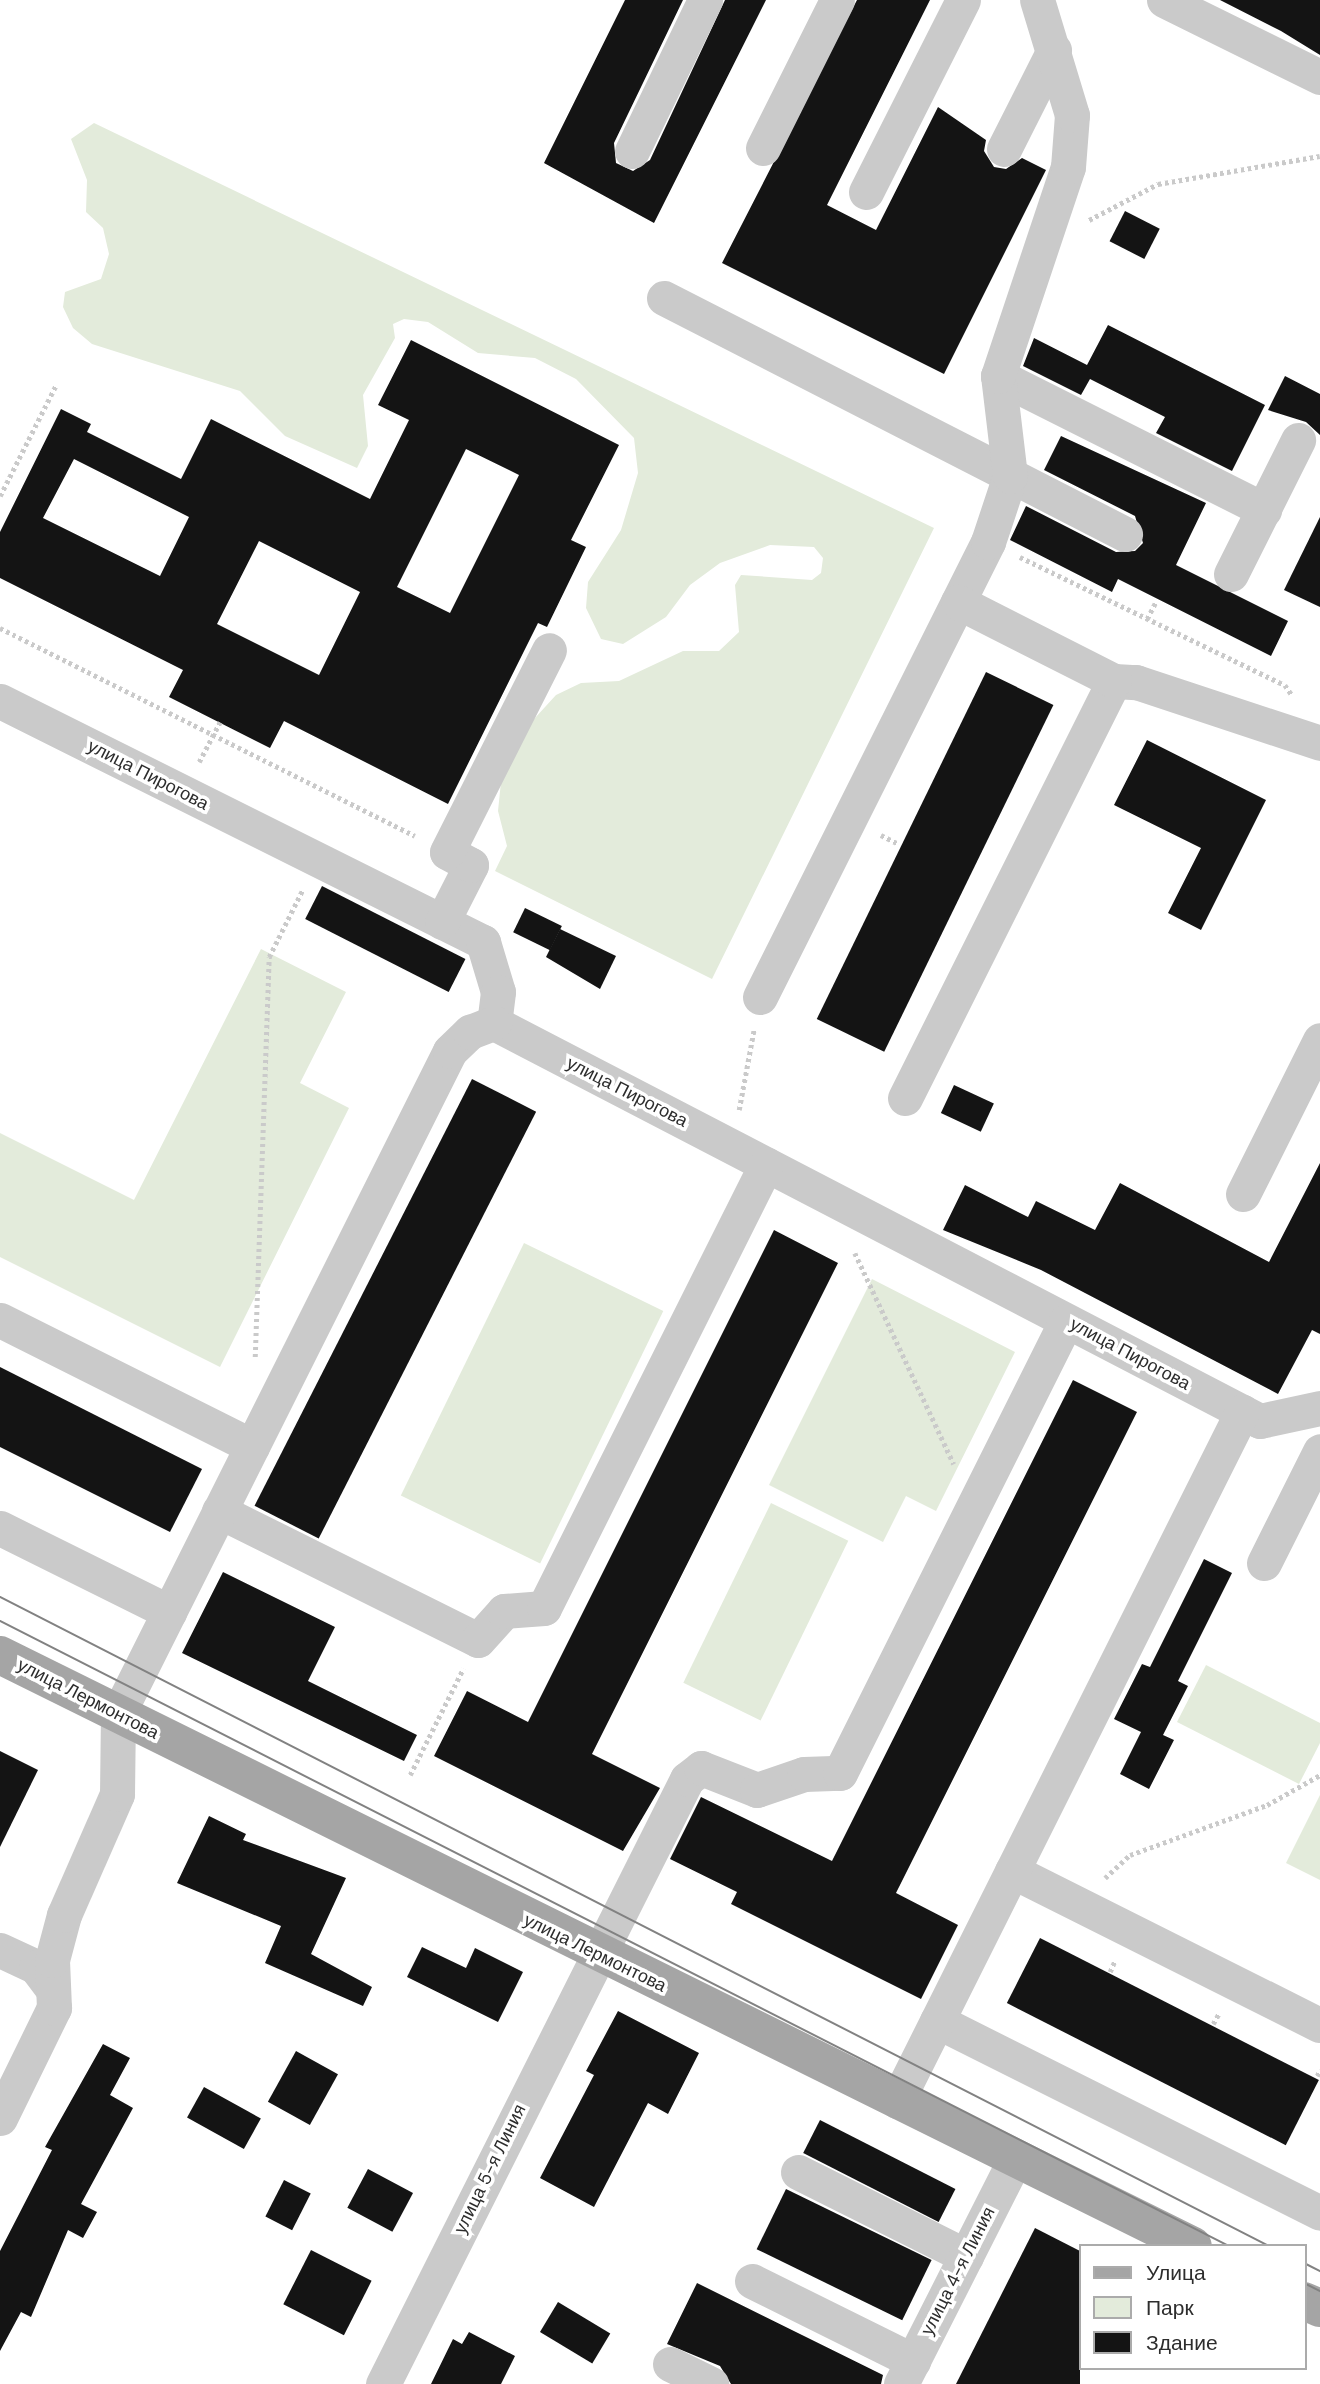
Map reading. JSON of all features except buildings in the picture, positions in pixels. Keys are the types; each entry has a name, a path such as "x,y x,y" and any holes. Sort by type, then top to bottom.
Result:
{"main road":[{"name":"улица Лермонтова","path":"0,1655 595,1953 1188,2244"}],"street":[{"path":"632,151 705,0"},
{"path":"763,148 837,0"},
{"path":"866,192 963,0"},
{"path":"760,997 988,542 1010,475 998,376 1069,167 1072,115 1054,50 1040,24 1037,0"},
{"path":"1164,0 1320,78"},
{"path":"1004,149 1054,50"},
{"path":"664,298 1125,534"},
{"path":"998,376 1264,510"},
{"path":"1231,574 1298,440"},
{"path":"958,602 1114,681 1136,682 1320,743"},
{"path":"442,922 471,865 447,852 549,650"},
{"path":"905,1098 1114,681"},
{"name":"улица Пирогова","path":"0,701 483,942 498,992 494,1023 1260,1421 1320,1408"},
{"path":"0,2118 54,2008 51,1987 65,1915 117,1794 118,1714 450,1052 470,1032 494,1023"},
{"path":"1243,1194 1320,1040"},
{"path":"219,1511 478,1640 505,1611 544,1608 766,1164"},
{"path":"0,1320 252,1446"},
{"path":"973,1506 1066,1321"},
{"path":"897,2101 1242,1412"},
{"path":"1264,1563 1320,1451"},
{"name":"улица 5-я Линия","path":"383,2384 405,2345 595,1953 694,1773 715,1770 757,1790 804,1774 840,1773 973,1506"},
{"path":"0,1528 169,1612"},
{"path":"1012,1871 1320,2025"},
{"path":"0,1950 36,1967 51,1987"},
{"path":"937,2021 1320,2213"},
{"name":"улица 4-я Линия","path":"907,2372 1015,2159"},
{"path":"798,2172 966,2256"},
{"path":"752,2281 907,2372"},
{"path":"405,2345 408,2384"},
{"path":"670,2364 711,2384"}],"path":[{"path":"1042,245 1158,184 1320,156"},
{"path":"0,496 56,385"},
{"path":"988,542 1225,656"},
{"path":"1147,619 1155,603"},
{"path":"0,628 447,852"},
{"path":"213,735 219,722"},
{"path":"255,1362 269,957 304,886"},
{"path":"733,1147 760,997"},
{"path":"855,1251 973,1506"},
{"path":"410,1775 478,1640"},
{"path":"1086,1907 1111,1869 1130,1855 1267,1805 1320,1775"},
{"path":"1317,2076 1320,2070"}],"green space":[{"path":"94,123 934,528 712,979 495,871 507,846 498,811 502,772 524,730 556,695 581,683 619,681 683,651 719,651 739,632 735,585 741,575 812,580 821,573 823,558 814,547 770,545 720,563 690,585 666,617 623,644 601,639 586,608 588,582 621,530 638,473 634,438 576,379 535,358 478,353 428,322 404,319 393,324 395,338 363,395 368,446 357,468 285,436 240,391 92,344 73,328 63,307 65,292 101,279 109,254 103,228 86,212 87,180 71,139"},
{"path":"261,949 346,992 300,1083 349,1108 220,1367 0,1257 0,1133 134,1200"},
{"path":"524,1243 663,1311 540,1564 401,1496"},
{"path":"872,1279 1015,1352 936,1511 906,1496 883,1542 769,1485"},
{"path":"771,1503 848,1541 761,1720 683,1683"},
{"path":"1206,1665 1320,1723 1320,1743 1299,1784 1177,1722"},
{"path":"1320,1795 1320,1880 1286,1863"}],"tram line":[{"path":"0,1597 1265,2244"},
{"path":"0,1621 1225,2244"},
{"path":"1306,2264 1320,2271"},
{"path":"1306,2284 1320,2291"}]}
